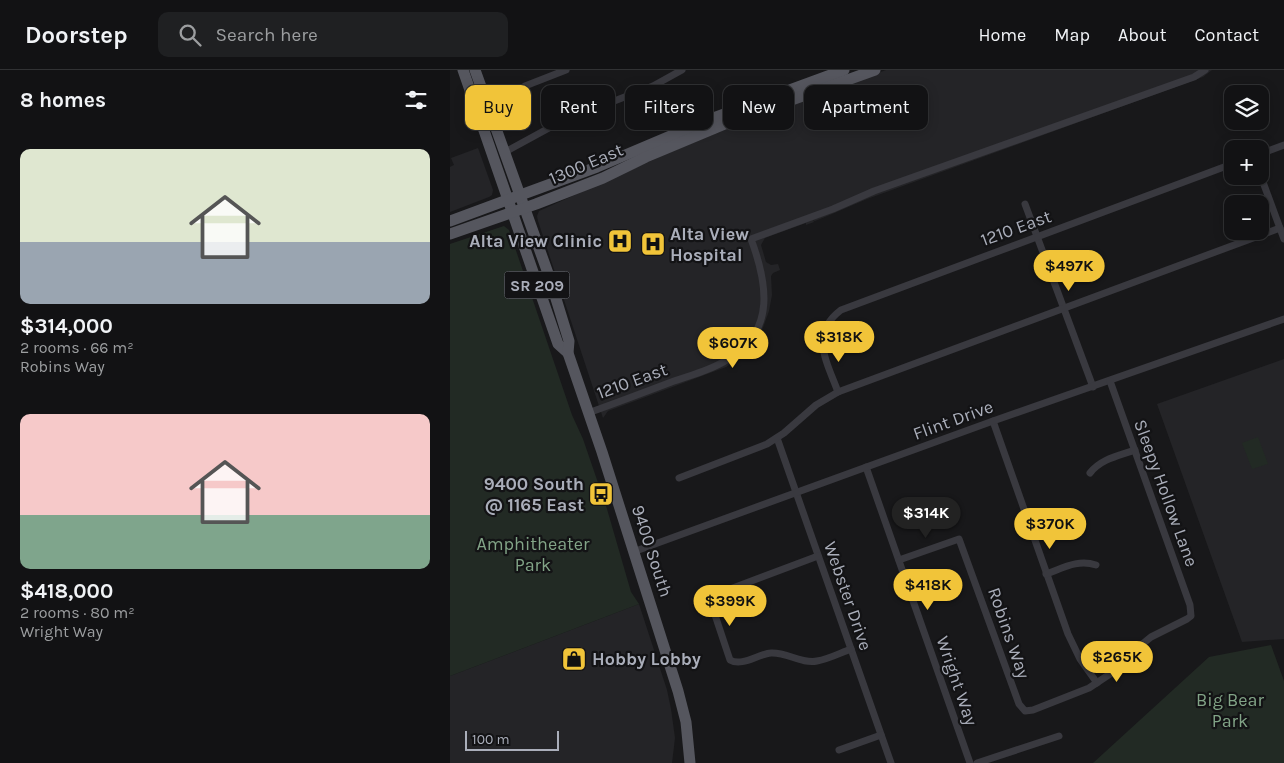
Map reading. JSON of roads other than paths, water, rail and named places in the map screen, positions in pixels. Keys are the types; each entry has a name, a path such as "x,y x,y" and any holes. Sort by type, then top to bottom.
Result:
{"main road":[{"name":"9400 South","path":"463,70 558,344 568,353"},
{"name":"9400 South","path":"475,70 481,85"},
{"name":"1300 East","path":"450,221 597,167 708,120 844,70"},
{"name":"1300 East","path":"450,234 603,178 653,154 725,124 875,70"},
{"name":"9400 South","path":"497,130 549,276 569,341 568,353 680,696 686,722 690,763"}],"street":[{"path":"528,85 566,70"},
{"path":"505,152 560,122 653,86 682,70"},
{"name":"1210 East","path":"588,413 710,368 732,357 744,347 756,330 764,306 762,272 751,239 833,209 874,191 1194,77 1206,70"},
{"path":"1269,151 1284,145"},
{"name":"1210 East","path":"838,392 824,355 823,337 829,322 841,310 1224,167"},
{"path":"1264,185 1284,239"},
{"path":"1025,204 1093,387"},
{"path":"678,478 755,449 777,438 816,406 838,392 1280,228"},
{"name":"Flint Drive","path":"633,552 993,421 1284,319"},
{"name":"Sleepy Hollow Lane","path":"1097,683 1113,672 1151,637 1191,616 1188,598 1110,381"},
{"path":"993,421 1073,647 1097,683"},
{"name":"Webster Drive","path":"777,438 891,763"},
{"path":"1090,473 1104,461 1135,450"},
{"name":"Wright Way","path":"866,467 970,763"},
{"name":"Robins Way","path":"899,560 959,539 1019,704 1024,711 1033,710 1070,696 1097,683"},
{"path":"818,556 709,597 730,660 738,662 763,654 775,653 803,661 817,661 851,649"},
{"path":"1046,574 1080,562 1096,565"},
{"path":"839,750 881,735"},
{"path":"977,763 1059,736"}],"place":[{"name":"Alta View Clinic","path":"620,241"},
{"name":"Alta View Hospital","path":"653,244"},
{"name":"9400 South @ 1165 East","path":"601,494"},
{"name":"Hobby Lobby","path":"574,659"}],"park label":[{"name":"Amphitheater Park","path":"533,554"},
{"name":"Big Bear Park","path":"1230,710"}]}
